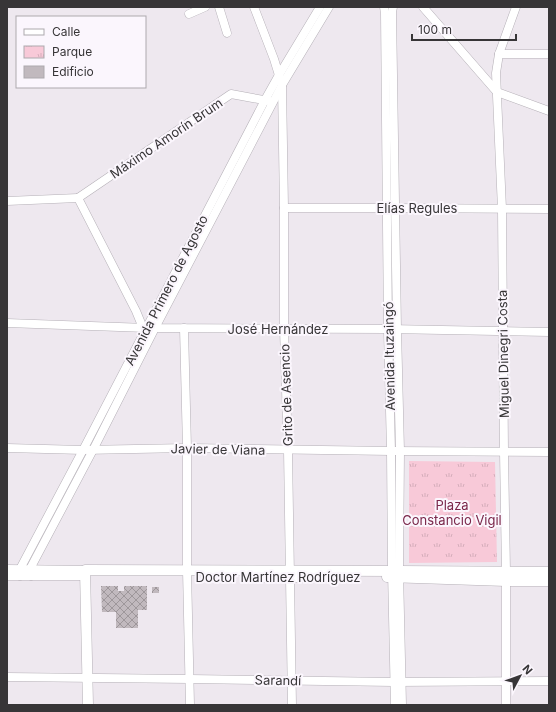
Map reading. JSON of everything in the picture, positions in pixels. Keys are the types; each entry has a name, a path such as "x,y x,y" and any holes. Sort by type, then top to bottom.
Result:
{"main road":[{"name":"Doctor Martínez Rodríguez","path":"506,577 549,572"},
{"name":"Doctor Martínez Rodríguez","path":"85,573 396,574 506,577 549,581"},
{"path":"85,573 88,705"}],"street":[{"path":"189,14 205,7"},
{"path":"219,7 227,33"},
{"path":"254,7 274,59 282,85"},
{"name":"Avenida Primero de Agosto","path":"20,573 83,450 269,101 279,75 320,7"},
{"name":"Avenida Primero de Agosto","path":"269,101 282,85 330,7"},
{"name":"Avenida Ituzaingó","path":"384,7 391,208"},
{"name":"Avenida Ituzaingó","path":"393,7 391,208 398,682 395,705"},
{"path":"423,7 497,92 549,111"},
{"name":"Miguel Dinegri Costa","path":"506,705 502,209 496,73 500,54 516,7"},
{"path":"500,54 549,54"},
{"name":"Grito de Asencio","path":"282,85 284,329 288,450 292,705"},
{"name":"Máximo Amorín Brum","path":"78,198 231,94 282,104"},
{"path":"7,201 78,198 136,311 148,328"},
{"name":"Elías Regules","path":"284,208 549,209"},
{"name":"José Hernández","path":"7,323 148,328 392,329 549,332"},
{"name":"Avenida Primero de Agosto","path":"30,573 93,450 148,328"},
{"path":"184,328 190,705"},
{"name":"Javier de Viana","path":"7,448 83,450 187,448 395,452 549,452"},
{"name":"Doctor Martínez Rodríguez","path":"7,570 20,573 85,573"},
{"name":"Doctor Martínez Rodríguez","path":"7,576 20,573"},
{"name":"Sarandí","path":"7,677 398,682 549,681"},
{"name":"Avenida Ituzaingó","path":"398,682 402,705"}],"green space":[{"name":"Plaza Constancio Vigil","path":"409,461 495,462 497,562 409,563"}],"building":[{"path":"101,586 118,586 118,591 124,591 124,586 147,586 147,610 138,610 138,628 116,628 116,612 102,612"},
{"path":"152,587 159,587 159,593 152,593"}]}
